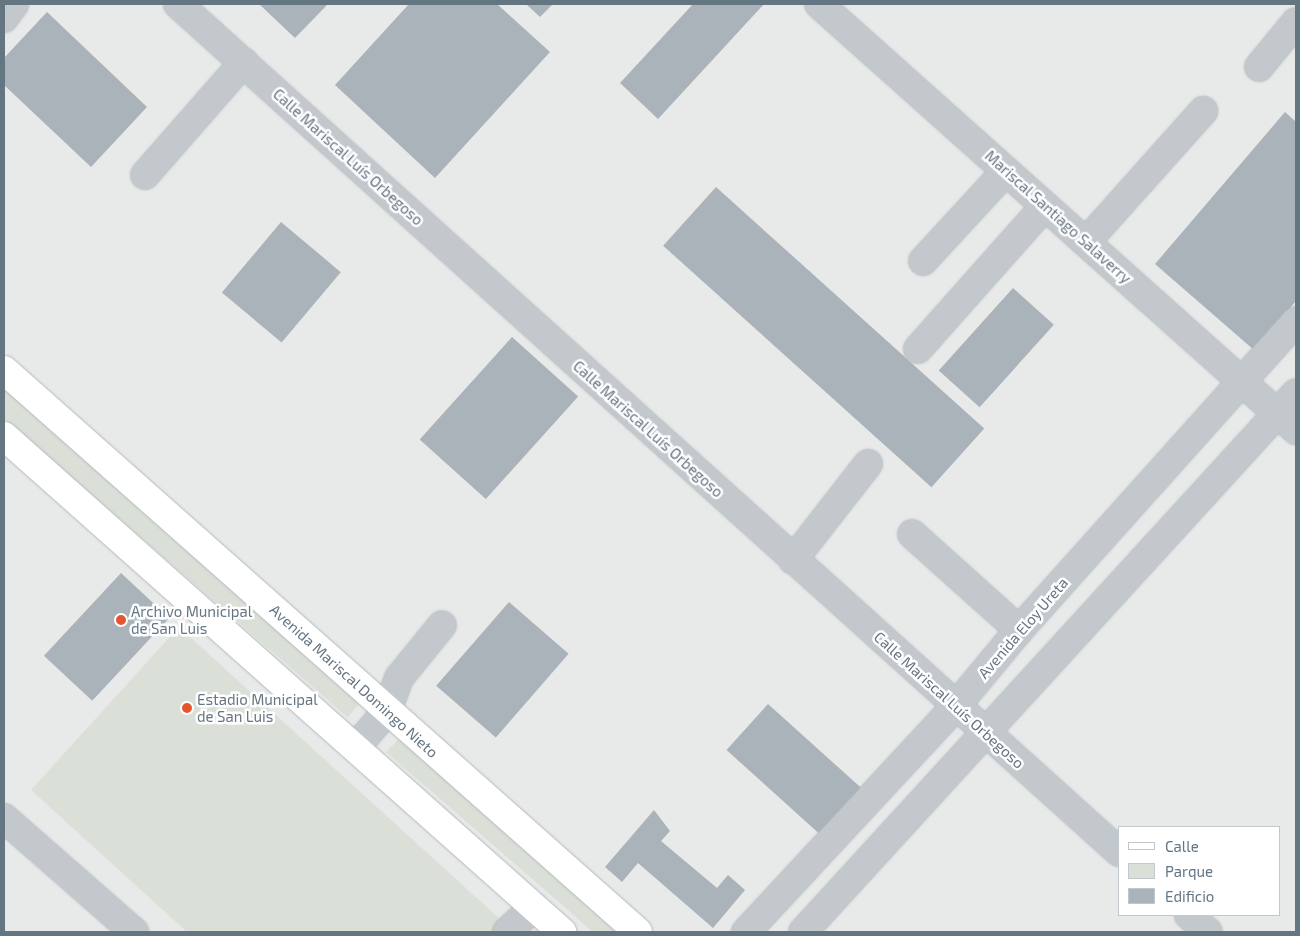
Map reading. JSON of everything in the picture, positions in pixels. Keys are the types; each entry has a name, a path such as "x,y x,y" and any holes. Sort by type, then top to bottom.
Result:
{"main road":[{"name":"Avenida Mariscal Domingo Nieto","path":"4,370 638,932"},
{"path":"4,436 562,932"}],"street":[{"path":"4,18 14,4"},
{"name":"Calle Mariscal Luís Orbegoso","path":"178,4 792,560 1118,851"},
{"name":"Mariscal Santiago Salaverry","path":"819,4 1291,425"},
{"path":"1259,67 1296,22"},
{"path":"145,175 244,62"},
{"path":"1086,242 1203,111"},
{"path":"923,261 1006,171"},
{"path":"918,349 1045,206"},
{"name":"Avenida Eloy Ureta","path":"746,932 956,706 1020,630 1296,321"},
{"path":"803,932 985,732 1291,425 1296,393"},
{"path":"792,560 868,464"},
{"path":"912,534 1020,630"},
{"path":"355,748 388,710 399,678 442,625"},
{"path":"4,818 134,932"},
{"path":"836,834 867,861"},
{"path":"507,932 534,907"},
{"path":"1189,916 1208,932"}],"shaded area":[{"path":"4,4 1296,4 1296,932 4,932"}],"green space":[{"path":"4,384 365,698 348,717 4,418"},
{"name":"Estadio Municipal de San Luis","path":"179,627 514,932 187,932 31,790"},
{"path":"406,732 630,932 593,932 386,752"}],"building":[{"path":"259,4 328,4 295,38"},
{"path":"409,4 497,4 550,52 435,178 335,85"},
{"path":"526,4 553,4 540,17"},
{"path":"693,4 764,4 658,119 620,83"},
{"path":"47,12 147,107 91,167 4,85 4,58"},
{"path":"1285,112 1296,122 1296,301 1254,350 1155,264"},
{"path":"716,187 984,429 931,487 663,246"},
{"path":"281,222 341,272 282,343 222,292"},
{"path":"1013,288 1054,325 980,407 939,370"},
{"path":"512,337 578,397 486,499 420,440"},
{"path":"121,573 169,618 92,701 44,656"},
{"path":"509,602 569,654 496,738 436,686"},
{"path":"768,704 862,788 820,834 727,750"},
{"path":"654,810 670,831 661,841 717,888 728,875 745,890 713,928 638,863 622,882 605,867"}],"place":[{"name":"Archivo Municipal de San Luis","path":"121,620"},
{"name":"Estadio Municipal de San Luis","path":"187,708"}]}
